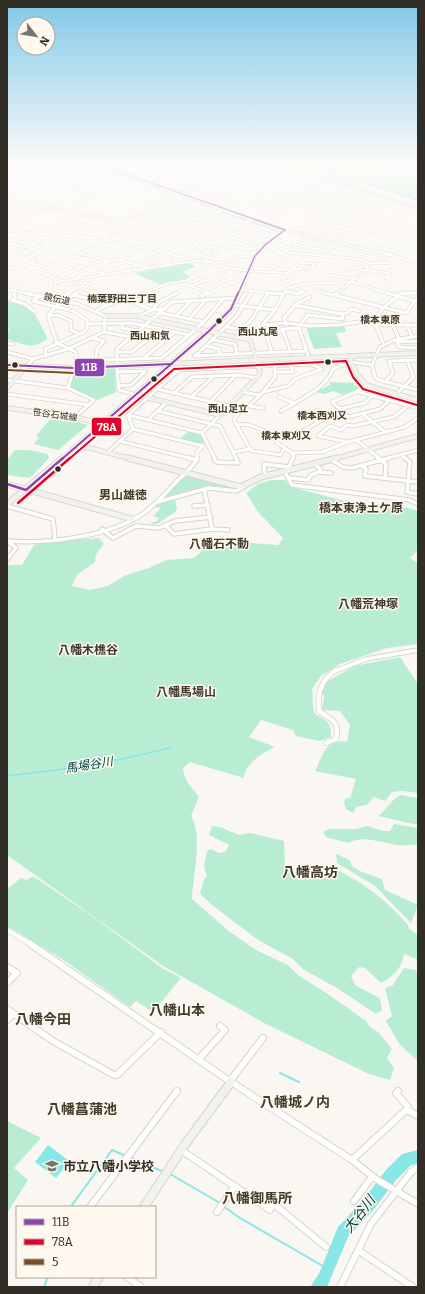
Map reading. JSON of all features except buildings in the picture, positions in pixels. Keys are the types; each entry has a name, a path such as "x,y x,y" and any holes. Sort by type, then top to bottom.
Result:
{"street":[{"path":"7,261 41,245 49,234 65,224"},
{"path":"72,231 88,233 104,224"},
{"path":"35,312 25,304 12,300 15,298 15,289 30,276 47,267 81,254 127,224"},
{"path":"158,224 174,232"},
{"path":"175,224 206,235"},
{"path":"56,280 90,263 124,259 141,248 170,235 183,224"},
{"path":"195,224 254,245 274,232 253,224"},
{"path":"213,224 261,241"},
{"path":"232,224 268,236"},
{"path":"195,244 206,235 240,224"},
{"path":"269,224 285,230 388,255 418,264"},
{"path":"322,228 321,226 324,224"},
{"path":"327,228 332,224"},
{"path":"346,224 376,230"},
{"path":"293,232 299,229 327,228 368,236 384,224"},
{"path":"84,225 117,232"},
{"path":"80,232 89,226"},
{"path":"273,250 294,238 314,231 318,228"},
{"path":"164,233 170,230"},
{"path":"7,505 209,331 233,305 243,288 254,258 261,249 285,230"},
{"path":"7,231 106,239 141,248"},
{"path":"314,231 354,240"},
{"path":"281,246 302,252 338,231"},
{"path":"7,244 12,240 28,233"},
{"path":"170,235 195,244 223,249"},
{"path":"147,241 140,239 147,236 160,239"},
{"path":"294,238 382,259 393,252"},
{"path":"273,239 329,252"},
{"path":"12,240 21,242"},
{"path":"7,244 33,249"},
{"path":"7,244 41,257 18,269"},
{"path":"324,255 342,244"},
{"path":"357,244 393,252 400,252"},
{"path":"299,263 327,266 364,245"},
{"path":"18,249 24,247"},
{"path":"146,247 193,260 226,267 249,271 273,273 277,271 288,273"},
{"path":"189,278 208,257 229,247 273,250 287,255 281,262"},
{"path":"195,250 216,253"},
{"path":"335,256 344,250"},
{"path":"124,272 159,251"},
{"path":"207,251 201,256 208,257"},
{"path":"277,252 302,252 343,257 361,260 367,265"},
{"path":"277,252 269,266 279,268 277,271"},
{"path":"287,281 282,279 303,258 302,252"},
{"path":"118,259 146,268 169,253"},
{"path":"81,254 107,261"},
{"path":"46,275 83,258 75,256"},
{"path":"166,265 178,256"},
{"path":"38,272 56,280 75,279 166,265 205,262 216,263 232,260 242,256 254,258"},
{"path":"274,257 284,259"},
{"path":"64,260 80,268 105,275"},
{"path":"75,279 107,261"},
{"path":"101,274 124,262"},
{"path":"30,263 47,267"},
{"path":"345,270 367,265 390,263"},
{"path":"293,269 301,270 313,268 313,264"},
{"path":"334,295 366,270 367,265"},
{"path":"7,267 25,271"},
{"path":"226,267 219,279 252,291 298,294 304,292 292,287"},
{"path":"232,284 239,269"},
{"path":"284,283 305,273 301,270"},
{"path":"366,270 379,273 389,271 388,276"},
{"path":"24,275 30,276"},
{"path":"329,283 327,277 330,275 356,279"},
{"path":"189,278 190,286"},
{"path":"96,311 107,305 127,300 172,282 189,278 205,280 220,287 201,296"},
{"path":"56,280 54,290 62,292"},
{"path":"152,310 159,302 205,280"},
{"path":"48,316 55,307 90,284 80,282 52,298"},
{"path":"272,353 263,324 275,310 284,292 292,287 309,284 352,282 386,291 418,293"},
{"path":"7,283 15,289"},
{"path":"309,284 329,295 407,314 417,302 418,297"},
{"path":"190,286 209,293"},
{"path":"408,293 411,288"},
{"name":"鏡伝道","path":"7,289 15,289 78,304 106,316"},
{"path":"82,289 104,294 121,301"},
{"path":"252,291 244,306 227,327 194,356 307,351"},
{"path":"386,291 417,302"},
{"path":"242,330 259,308 268,292"},
{"path":"373,323 384,308 401,293"},
{"path":"73,295 95,300 107,305"},
{"path":"40,296 32,301 73,311 87,319 85,331 45,349 46,356"},
{"path":"286,323 284,318 294,305 310,297"},
{"path":"220,415 121,392 118,386 116,352 117,349 166,309 172,302 237,298"},
{"path":"48,316 57,343 76,352 76,361 117,361 162,358 204,322 223,299"},
{"path":"127,300 152,310"},
{"path":"189,319 206,300"},
{"path":"303,300 310,303"},
{"path":"176,316 190,301"},
{"path":"233,305 275,310"},
{"path":"294,305 342,314 347,313 351,309 359,310"},
{"path":"139,316 152,310 166,309"},
{"path":"161,313 204,322"},
{"path":"342,314 346,324"},
{"path":"48,316 58,315 71,321 71,330 80,334"},
{"path":"300,325 308,315 344,319"},
{"path":"104,332 106,316 139,316 249,339 260,372 257,378 202,433"},
{"path":"264,325 286,323 300,325 346,324 366,321 376,325 418,325"},
{"path":"87,324 132,322 189,335"},
{"path":"122,323 122,328 138,331"},
{"path":"376,325 383,343"},
{"path":"393,325 399,339"},
{"path":"407,325 412,337"},
{"path":"227,327 253,332 283,331 282,329 299,328 311,364"},
{"path":"116,352 132,352 160,328"},
{"path":"283,331 291,352"},
{"path":"7,388 33,360 68,349 104,332 131,337"},
{"path":"144,358 175,332"},
{"path":"418,336 383,343 372,364 375,377 385,382 418,390"},
{"path":"92,338 104,341 98,349 96,360"},
{"path":"213,340 235,344 237,354"},
{"path":"418,341 397,342 399,348 418,348"},
{"path":"7,343 13,344"},
{"path":"206,346 219,349 220,355"},
{"path":"7,352 33,360"},
{"path":"7,365 74,368 418,353"},
{"path":"348,356 366,385 418,400"},
{"path":"407,360 413,376"},
{"path":"385,382 393,372 389,361 418,360"},
{"path":"281,410 314,391 330,378 333,369 351,362 372,364"},
{"path":"128,415 179,370 311,364 322,369 295,379 288,386 263,392"},
{"path":"263,408 249,406 275,377 275,365"},
{"path":"276,372 293,372 291,365"},
{"path":"68,388 74,368"},
{"path":"191,369 192,377"},
{"path":"117,371 146,371 130,385 118,386"},
{"path":"174,394 192,377 237,375 257,378"},
{"path":"210,402 237,375"},
{"path":"191,398 214,376"},
{"path":"366,385 358,392 338,398 332,402 348,417 380,409 390,401 413,378 413,376"},
{"path":"413,376 418,376"},
{"path":"7,380 68,388 94,400 74,417"},
{"path":"157,390 242,409 234,418 250,449"},
{"path":"243,392 259,395"},
{"path":"358,392 418,408"},
{"path":"7,394 89,405"},
{"path":"339,409 365,403 372,396"},
{"path":"279,397 294,403"},
{"path":"148,420 167,402"},
{"path":"348,442 318,436 330,426 341,430 347,425 353,426 394,417 408,406"},
{"name":"笹谷石城線","path":"7,408 74,417 102,424"},
{"path":"318,422 311,418 317,410 334,417"},
{"path":"128,415 202,433 216,462 238,463 220,426 158,411"},
{"path":"301,432 306,427 313,426 322,420 343,413"},
{"path":"363,414 385,432"},
{"path":"128,415 134,429"},
{"path":"236,424 249,425 274,434 276,442 292,452 322,452 348,442 411,424 418,418"},
{"path":"107,453 134,429"},
{"path":"134,429 203,446 208,445"},
{"path":"157,502 204,489 221,488 236,492 254,479 332,460 418,436"},
{"path":"356,440 386,464 385,478"},
{"path":"119,441 197,460"},
{"path":"78,445 244,487"},
{"path":"8,541 18,543 76,538 132,519 157,502 197,460 197,452 203,446"},
{"path":"232,452 250,449 252,451 281,455 283,450 286,449"},
{"path":"332,460 346,468 362,466 418,450"},
{"path":"292,452 294,456 287,470 292,485 409,500 418,504"},
{"path":"401,455 410,462 407,492 418,494"},
{"path":"265,476 264,464 287,470"},
{"path":"315,464 320,469 319,472"},
{"path":"362,466 366,469 365,476 418,482"},
{"path":"290,478 308,480 311,475 319,472 331,473"},
{"path":"7,484 132,519"},
{"path":"204,489 211,517 212,529"},
{"path":"7,505 53,519 55,539"},
{"path":"194,506 208,505"},
{"path":"102,530 114,538 136,526 159,528 175,521 211,517"},
{"path":"165,525 174,534 212,529 228,530"},
{"path":"7,560 16,548 8,541"},
{"path":"326,743 336,739 338,729 333,719 319,711 322,683 337,670 354,663 384,655 418,650"},
{"path":"7,930 46,953 230,1081 352,1160 374,1178 418,1204"},
{"path":"7,967 17,973 7,983"},
{"path":"7,1009 53,1041 114,1075 117,1075 161,1032"},
{"path":"7,1020 13,1014"},
{"path":"199,1059 225,1030 220,1026"},
{"path":"145,1206 181,1150 230,1081 263,1038"},
{"path":"398,1090 396,1093 408,1107 409,1111 418,1116"},
{"path":"91,1206 177,1091"},
{"path":"352,1160 405,1111 409,1111"},
{"path":"181,1150 270,1210 272,1205 275,1205 326,1247"},
{"path":"340,1287 371,1224 410,1172 418,1167"},
{"path":"354,1201 374,1178"},
{"path":"220,1207 235,1186"},
{"path":"359,1251 413,1287"},
{"path":"93,1287 99,1278"},
{"path":"128,1278 141,1287"}],"green space":[{"path":"188,263 196,266 183,272 189,276 186,279 161,285 134,273"},
{"path":"10,300 30,308 47,337 46,340 35,345 26,345 7,339 7,332 9,331 7,321 7,302"},
{"path":"344,325 346,332 336,333 342,347 314,349 306,327"},
{"path":"115,369 116,392 97,400 70,387 75,370"},
{"path":"331,382 353,383 355,386 363,386 356,392 344,395 333,391 325,394 316,392 328,385 332,386 329,384"},
{"path":"52,417 88,425 58,450 34,444 39,437 36,436"},
{"path":"188,431 201,434 205,442 200,444 180,439"},
{"path":"15,450 29,450 47,454 49,458 30,478 7,475 7,460"},
{"path":"186,475 239,488 234,490 211,486 165,497"},
{"path":"271,480 285,480 291,487 349,502 408,508 418,511 418,550 410,558 418,563 418,644 387,648 340,664 321,676 312,689 314,709 316,715 326,720 328,723 331,737 319,741 296,736 293,730 261,720 249,737 275,747 260,755 251,763 247,768 244,778 190,762 183,768 187,781 199,797 191,816 195,824 197,844 192,899 230,932 256,950 288,965 298,975 366,1021 370,1027 378,1032 392,1049 387,1058 394,1068 390,1080 369,1074 266,1024 163,966 7,855 7,565 22,565 34,545 56,541 99,538 104,544 96,554 95,562 77,575 72,586 90,590 108,586 124,576 149,568 166,560 194,558 210,543 239,542 278,545 283,538 258,512 246,493 258,484"},
{"path":"175,499 177,509 175,512 157,524 152,524 151,522 156,522 159,518 153,516 161,508 153,506"},
{"path":"400,657 418,684 418,793 402,791 392,792 385,801 374,797 367,805 356,807 353,813 346,809 344,802 346,798 350,798 356,779 315,771 323,754 330,745 334,743 347,742 350,725 340,711 322,710 324,697 322,692 325,683 354,666"},
{"path":"401,795 418,798 418,825 378,816 394,799"},
{"path":"394,824 418,828 418,845 399,845 367,839 355,840 348,843 326,837 323,832 329,829 356,829 367,826 384,831 390,831"},
{"path":"212,826 220,827 239,835 250,833 284,841 285,865 292,870 304,877 317,879 338,870 376,894 400,916 408,925 409,929 418,935 418,960 404,954 399,968 385,981 381,983 365,968 359,967 351,976 356,986 380,998 382,1010 376,1014 337,988 303,969 293,959 258,940 200,894 204,879 207,876 204,867 207,851 211,849 219,853 225,852 229,845 209,835"},
{"path":"336,854 350,860 352,866 362,872 382,879 385,890 418,905 411,923 375,886 337,863"},
{"path":"33,876 95,918 162,968 181,978 153,1012 136,1001 130,1007 62,959 7,926 7,889 21,878 27,880"},
{"path":"404,968 418,972 418,1061 400,1045 386,1021 392,1016 385,988 393,985"},
{"path":"7,1121 41,1138 14,1168 28,1180 7,1213"}],"water":[{"path":"48,1145 69,1161 56,1178 35,1162"}],"waterway":[{"path":"258,224 277,231"},
{"name":"馬場谷川","path":"7,776 95,765 170,748"},
{"path":"280,1073 299,1082"},
{"path":"72,1206 112,1150 126,1156"},
{"path":"129,1157 164,1172"},
{"name":"大谷川","path":"318,1287 324,1279 343,1232 369,1204 391,1175 407,1159 418,1157"},
{"path":"170,1174 220,1203"},
{"path":"223,1206 240,1218 328,1269"},
{"path":"44,1287 48,1278"}],"transit line":[{"name":"11B","path":"269,224 285,230"},
{"name":"11B","path":"7,484 26,490 209,331 231,309 255,256 266,244 285,230"},
{"name":"78A","path":"18,503 174,369 346,361 353,377 363,389 417,405"},
{"name":"11B","path":"7,365 74,368 172,364"},
{"name":"5","path":"7,370 74,373"}],"place":[{"name":"市立八幡小学校","path":"52,1166"}],"district":[{"name":"楠葉野田三丁目","path":"122,298"},
{"name":"橋本東原","path":"380,319"},
{"name":"西山丸尾","path":"258,331"},
{"name":"西山和気","path":"150,335"},
{"name":"西山足立","path":"228,408"},
{"name":"橋本西刈又","path":"322,415"},
{"name":"橋本東刈又","path":"286,435"},
{"name":"男山雄徳","path":"123,495"},
{"name":"橋本東浄土ケ原","path":"361,508"},
{"name":"八幡石不動","path":"219,544"},
{"name":"八幡荒神塚","path":"368,604"},
{"name":"八幡木樵谷","path":"88,650"},
{"name":"八幡馬場山","path":"186,692"},
{"name":"八幡高坊","path":"310,872"},
{"name":"八幡山本","path":"177,1010"},
{"name":"八幡今田","path":"43,1019"},
{"name":"八幡城ノ内","path":"295,1102"},
{"name":"八幡菖蒲池","path":"82,1109"},
{"name":"八幡御馬所","path":"257,1198"}]}
